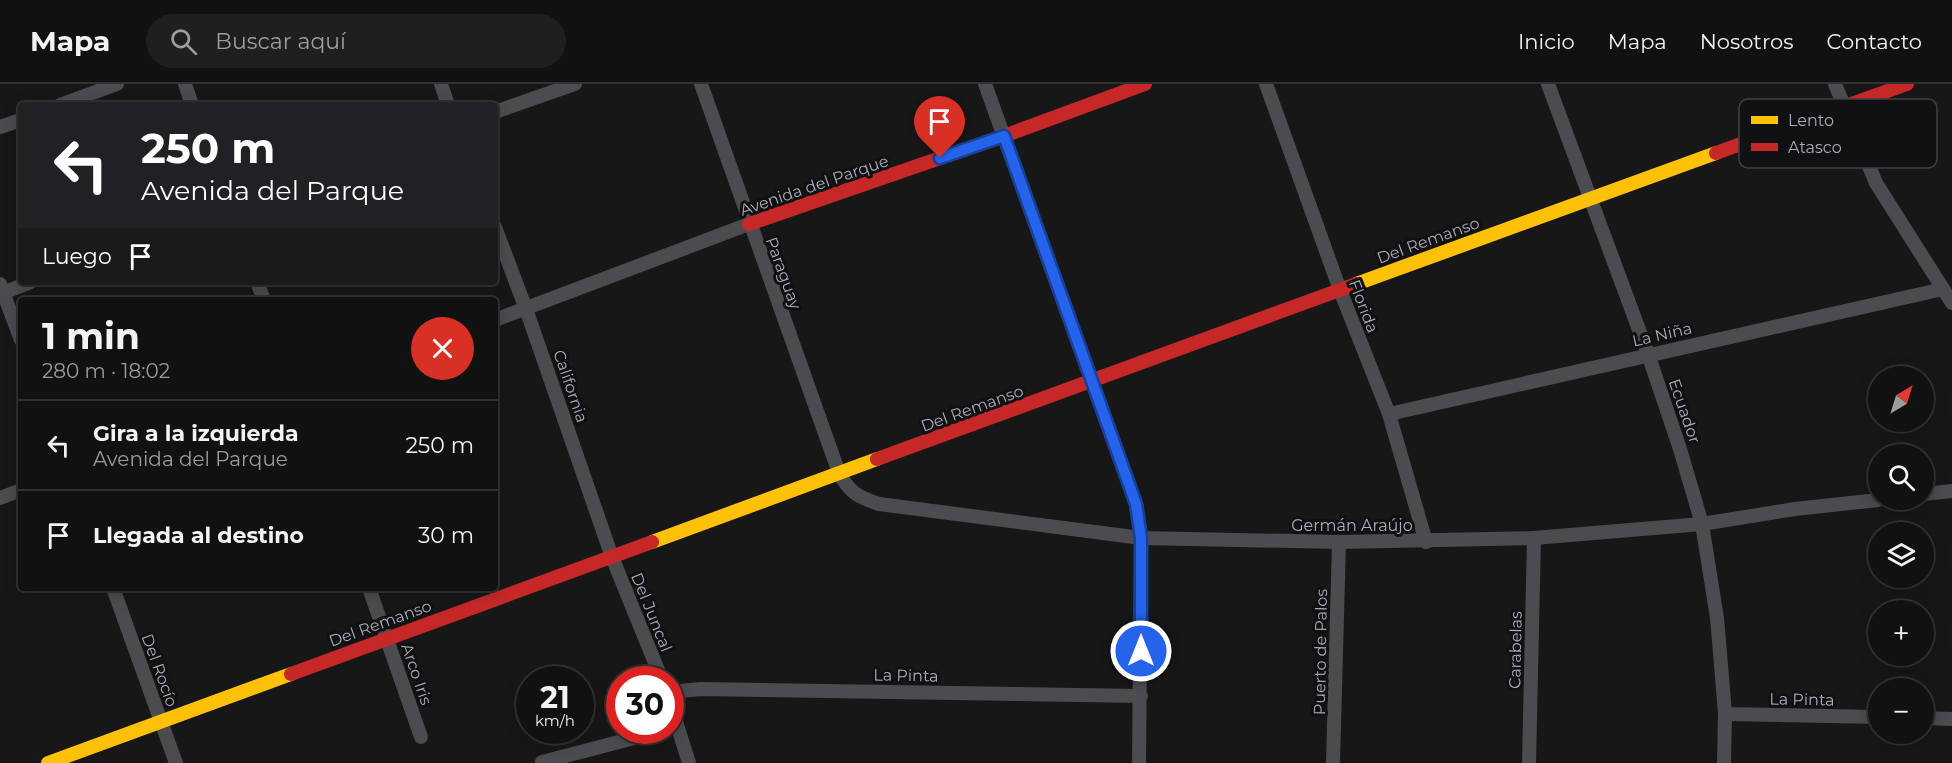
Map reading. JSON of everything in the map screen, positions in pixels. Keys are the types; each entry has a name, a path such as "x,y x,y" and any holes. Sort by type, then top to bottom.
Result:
{"street":[{"path":"68,102 117,84"},
{"path":"185,84 191,102"},
{"path":"441,84 447,102"},
{"path":"498,111 575,84"},
{"name":"Paraguay","path":"701,84 839,473"},
{"path":"985,84 1136,504 1141,538 1139,763"},
{"name":"Avenida del Parque","path":"498,319 749,224 1004,136 1145,84"},
{"name":"Florida","path":"1266,84 1340,290 1389,414 1426,542"},
{"name":"Ecuador","path":"1548,84 1648,354 1680,448 1702,524 1717,618 1725,714 1724,763"},
{"path":"1835,84 1841,99"},
{"name":"Del Remanso","path":"1864,99 1907,84"},
{"path":"0,127 18,121"},
{"name":"Del Remanso","path":"48,763 1739,144"},
{"path":"1870,168 1876,183 1952,303"},
{"name":"California","path":"498,235 612,557"},
{"path":"18,332 1,290 20,285"},
{"name":"La Niña","path":"1389,414 1942,289"},
{"name":"Germán Araújo","path":"839,473 854,494 879,504 1141,538 1339,542 1534,538 1702,524 1795,509 1868,501"},
{"path":"0,498 18,491"},
{"path":"1934,493 1952,491"},
{"name":"Carabelas","path":"1529,763 1534,538"},
{"name":"Puerto de Palos","path":"1333,763 1339,542"},
{"name":"Del Juncal","path":"612,557 656,666"},
{"name":"Del Rocío","path":"114,591 176,763"},
{"name":"Arco Iris","path":"370,591 421,737"},
{"name":"La Pinta","path":"684,691 701,689 1141,696"},
{"name":"La Pinta","path":"1725,714 1868,717"},
{"path":"1934,718 1952,719"},
{"path":"542,762 612,744"},
{"path":"679,744 689,763"}],"traffic: slow":[{"path":"1356,284 1716,153"},
{"path":"652,542 877,459"},
{"path":"48,763 291,674"}],"traffic: jam":[{"path":"749,224 1004,136 1145,84"},
{"path":"1865,99 1907,84"},
{"path":"1716,153 1739,145"},
{"path":"877,459 1356,284"},
{"path":"291,674 652,542"}],"route":[{"path":"940,158 1004,136 1136,504 1141,538 1141,651"}]}
